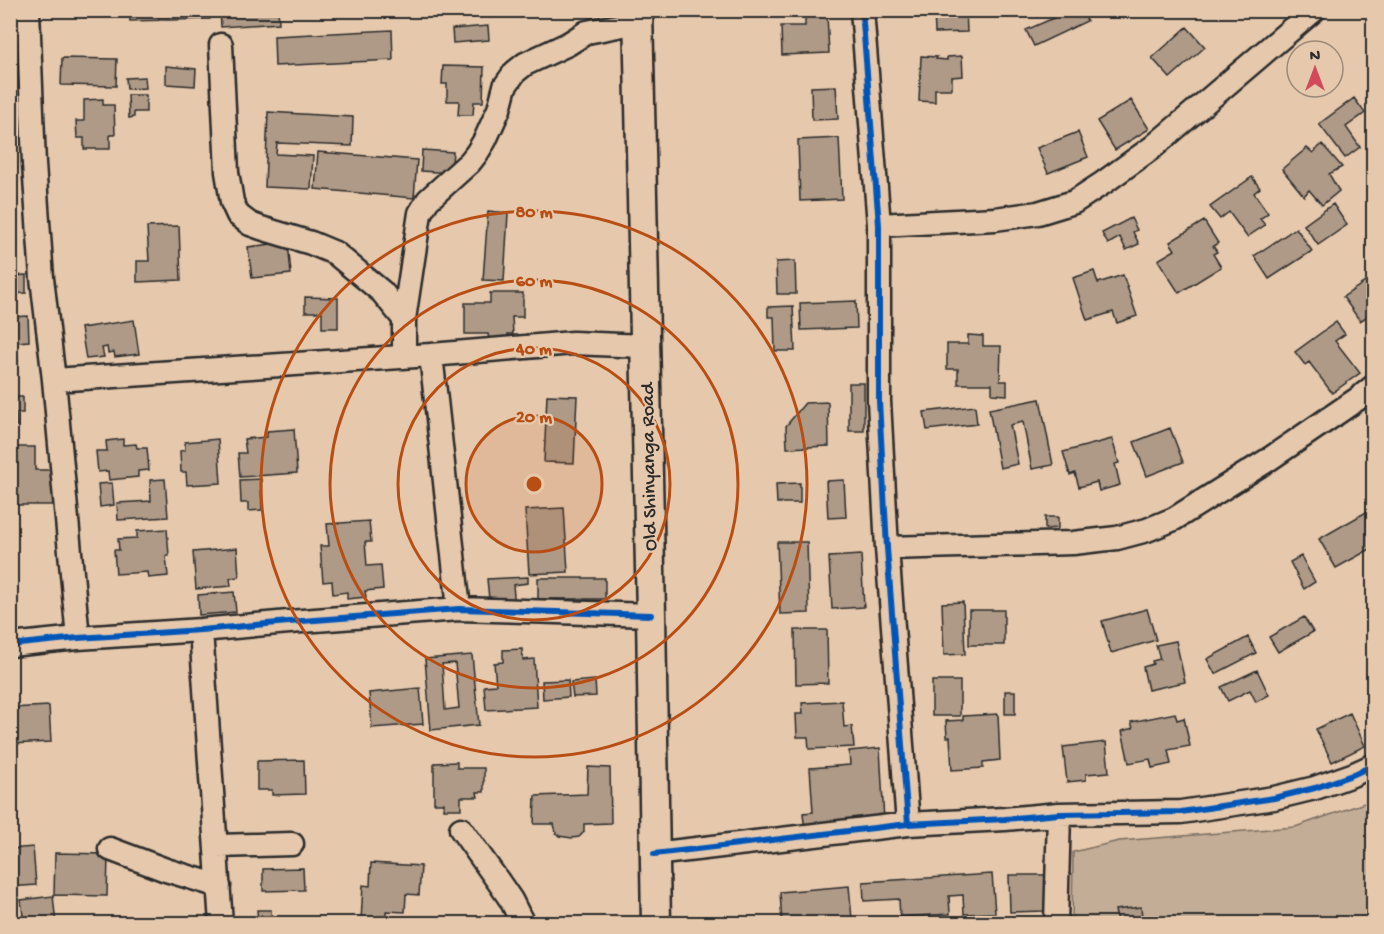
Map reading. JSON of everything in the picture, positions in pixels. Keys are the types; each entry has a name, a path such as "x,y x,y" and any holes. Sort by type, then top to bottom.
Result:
{"main road":[{"name":"Old Shinyanga Road","path":"638,16 656,924"}],"street":[{"path":"28,10 34,164 42,278 78,638"},
{"path":"862,10 879,225 879,401 887,548 908,824"},
{"path":"879,225 995,219 1038,213 1074,202 1153,147 1314,10"},
{"path":"404,357 404,319 420,213 423,206 440,188 477,153 499,109 505,86 515,72 525,64 568,44 586,21 638,16"},
{"path":"221,45 227,172 232,202 238,215 250,224 335,253 382,292 404,319"},
{"path":"54,380 404,357 573,343 644,346"},
{"path":"431,355 459,609"},
{"path":"887,548 1073,543 1117,538 1147,530 1174,519 1258,466 1374,386"},
{"path":"10,645 459,609 651,615"},
{"path":"201,630 221,924"},
{"path":"654,854 908,824 1059,814 1181,812 1274,798 1315,788 1374,765"},
{"path":"1056,924 1059,814"},
{"path":"460,829 504,890 523,924"},
{"path":"216,846 292,844"},
{"path":"110,849 166,870 219,886"}],"shaded area":[{"path":"1373,800 1373,923 1072,924 1073,852 1119,841 1295,827"}],"building":[{"path":"129,10 209,10 210,19 130,21"},
{"path":"220,10 234,10 235,13 278,10 279,23 221,27"},
{"path":"934,10 966,10 967,32 935,33"},
{"path":"1064,10 1082,10 1087,21 1034,46 1026,30 1065,13"},
{"path":"827,15 829,53 782,55 781,26 805,26 805,16"},
{"path":"488,26 489,40 453,43 452,29"},
{"path":"1187,27 1205,47 1170,78 1152,58"},
{"path":"392,30 393,60 275,66 274,36"},
{"path":"921,56 947,60 947,57 962,56 963,76 952,77 952,89 935,89 935,102 919,101"},
{"path":"62,58 117,59 116,86 61,85"},
{"path":"166,66 196,69 195,86 166,84"},
{"path":"443,66 484,67 483,102 474,102 473,115 458,115 459,101 447,101 447,84 442,84"},
{"path":"10,70 21,70 21,86 10,85"},
{"path":"145,77 146,88 127,89 126,78"},
{"path":"836,86 838,119 812,120 811,87"},
{"path":"128,95 146,95 146,112 134,112 134,117 129,118"},
{"path":"1354,98 1365,113 1346,127 1360,147 1345,158 1319,124"},
{"path":"103,99 103,105 114,105 115,135 110,135 110,149 84,149 84,138 77,138 76,121 84,121 84,100"},
{"path":"1131,100 1149,129 1115,150 1097,121"},
{"path":"268,112 353,117 352,146 277,143 276,154 313,156 311,189 265,187"},
{"path":"1078,132 1088,157 1048,173 1037,148"},
{"path":"839,138 842,199 800,201 798,140"},
{"path":"1322,144 1342,167 1329,174 1339,191 1322,205 1309,190 1304,196 1282,169 1307,148 1313,153"},
{"path":"422,150 453,152 451,173 421,171"},
{"path":"318,152 417,160 414,198 315,189"},
{"path":"1252,177 1260,188 1254,193 1268,213 1260,219 1265,225 1247,237 1229,212 1220,219 1210,207"},
{"path":"1333,204 1347,225 1318,245 1304,225"},
{"path":"488,211 508,213 504,281 483,280"},
{"path":"1131,218 1137,230 1133,232 1139,244 1126,250 1120,237 1108,244 1102,233"},
{"path":"1204,221 1218,243 1213,246 1217,252 1213,254 1221,267 1179,293 1158,260 1175,250 1170,242"},
{"path":"179,226 181,280 137,282 137,261 149,261 147,227"},
{"path":"1296,228 1312,251 1269,279 1254,256"},
{"path":"10,232 18,232 18,253 10,253"},
{"path":"288,242 291,274 252,278 248,247"},
{"path":"795,261 796,294 777,294 776,262"},
{"path":"1094,271 1098,283 1123,275 1137,316 1117,323 1113,312 1087,320 1073,278"},
{"path":"26,275 26,293 10,294 10,276"},
{"path":"1374,276 1374,312 1360,321 1343,297"},
{"path":"490,293 523,293 523,317 512,317 513,334 508,334 508,338 489,339 488,334 465,334 465,303 490,303"},
{"path":"305,297 338,298 338,328 322,328 322,312 305,312"},
{"path":"856,301 857,328 801,330 800,303"},
{"path":"793,306 795,351 775,351 774,317 768,317 768,307"},
{"path":"28,316 29,341 17,342 18,364 10,364 10,317"},
{"path":"134,320 139,354 115,357 114,352 108,353 107,347 102,348 104,357 86,359 81,328"},
{"path":"1336,322 1345,334 1335,341 1360,373 1332,393 1309,362 1305,365 1295,352"},
{"path":"968,335 983,336 983,346 1001,346 1000,381 1007,381 1007,395 992,394 992,384 958,384 958,369 947,369 947,344 968,344"},
{"path":"849,383 864,383 864,431 849,431"},
{"path":"547,395 577,396 574,463 544,462"},
{"path":"10,397 23,397 23,413 16,413 17,426 10,426"},
{"path":"1040,399 1053,465 1032,469 1023,422 1010,425 1018,464 1000,468 989,409"},
{"path":"828,402 829,446 787,448 786,426 805,403"},
{"path":"975,406 977,424 927,430 924,412"},
{"path":"1170,428 1183,462 1147,476 1134,442"},
{"path":"294,429 297,473 240,477 238,453 246,453 244,439 267,437 267,431"},
{"path":"123,439 123,445 136,444 137,448 147,448 149,470 138,471 138,477 109,480 108,471 98,472 96,451 107,451 106,441"},
{"path":"218,439 221,483 187,485 186,472 181,472 180,451 185,450 185,442"},
{"path":"1112,439 1119,463 1115,464 1120,485 1099,491 1097,482 1079,487 1075,473 1070,475 1063,452"},
{"path":"10,447 35,447 35,470 54,470 53,505 10,505"},
{"path":"165,479 168,517 118,520 117,503 151,501 150,480"},
{"path":"261,479 262,510 248,511 248,503 241,503 240,480"},
{"path":"844,480 846,517 828,518 826,481"},
{"path":"112,483 114,505 100,507 98,484"},
{"path":"800,483 800,503 777,503 776,484"},
{"path":"564,508 568,572 529,574 525,510"},
{"path":"1368,511 1374,521 1374,547 1336,568 1319,539"},
{"path":"1045,517 1058,517 1058,528 1045,529"},
{"path":"369,521 371,542 365,542 367,566 381,565 383,589 365,591 366,597 347,599 347,592 333,594 332,581 323,582 320,546 329,546 327,524"},
{"path":"167,529 168,576 148,578 147,572 116,574 114,550 119,550 118,539 137,538 137,531"},
{"path":"777,542 807,542 809,613 780,614"},
{"path":"237,548 239,577 230,578 231,586 196,589 193,552"},
{"path":"861,555 864,607 832,609 829,557"},
{"path":"1301,556 1315,582 1304,589 1290,562"},
{"path":"528,577 528,583 513,585 515,607 490,609 487,579"},
{"path":"538,578 605,578 605,599 538,599"},
{"path":"234,592 236,612 199,615 198,595"},
{"path":"963,602 965,654 944,655 942,603"},
{"path":"1147,609 1156,640 1111,653 1102,621"},
{"path":"969,610 1004,610 1004,645 969,645"},
{"path":"1304,617 1313,632 1278,652 1269,637"},
{"path":"795,630 827,630 828,683 796,684"},
{"path":"1248,637 1256,653 1215,674 1207,659"},
{"path":"1176,641 1185,682 1148,690 1143,667 1160,659 1156,645"},
{"path":"522,649 523,660 534,659 537,707 486,710 484,686 496,685 494,663 503,662 503,650"},
{"path":"472,655 479,725 431,730 425,659","holes":["455,663 459,708 445,710 442,664"]},
{"path":"1257,670 1269,695 1256,702 1250,690 1228,701 1221,687"},
{"path":"568,680 569,697 543,699 542,681"},
{"path":"595,680 596,696 573,697 571,682"},
{"path":"932,681 960,681 960,716 932,716"},
{"path":"420,688 423,724 372,728 369,693"},
{"path":"1005,691 1015,691 1015,714 1005,714"},
{"path":"842,701 844,727 852,726 854,747 809,749 808,737 797,737 796,714 803,714 802,703"},
{"path":"49,706 51,742 10,744 10,708"},
{"path":"1175,713 1177,720 1184,718 1190,746 1168,750 1171,764 1152,768 1150,759 1129,763 1122,731 1133,728 1131,722"},
{"path":"1350,713 1365,746 1332,762 1316,729"},
{"path":"998,714 1000,760 983,762 983,768 952,770 950,737 947,737 946,721 963,720 963,716"},
{"path":"1106,742 1109,772 1086,774 1086,780 1067,782 1063,747"},
{"path":"880,748 884,821 805,832 803,813 813,812 810,768 850,765 849,751"},
{"path":"304,760 305,794 272,795 272,790 257,790 257,761"},
{"path":"457,762 457,768 484,768 484,792 477,792 478,797 461,797 461,809 444,809 444,803 434,803 434,763"},
{"path":"588,767 610,768 611,823 584,824 584,832 579,837 572,838 559,836 554,824 534,824 535,796 587,794"},
{"path":"33,847 36,885 10,887 10,849"},
{"path":"55,853 108,854 107,896 54,895"},
{"path":"371,863 421,866 419,895 406,894 405,912 386,911 386,922 361,921 363,885 370,886"},
{"path":"303,868 304,890 263,891 263,869"},
{"path":"992,874 995,913 964,914 963,895 949,896 950,914 900,917 899,899 864,901 863,882"},
{"path":"1009,875 1045,875 1045,911 1010,912"},
{"path":"849,886 852,919 782,924 780,892"},
{"path":"53,896 56,924 24,924 21,900"},
{"path":"1141,907 1142,918 1117,921 1115,910"},
{"path":"257,910 271,910 272,923 314,919 314,924 258,924"}],"cycle path":[{"path":"862,10 879,225 879,401 887,548 908,824"},
{"path":"10,645 459,609 651,615"},
{"path":"654,854 908,824 1059,814 1181,812 1274,798 1315,788 1374,765"}]}
